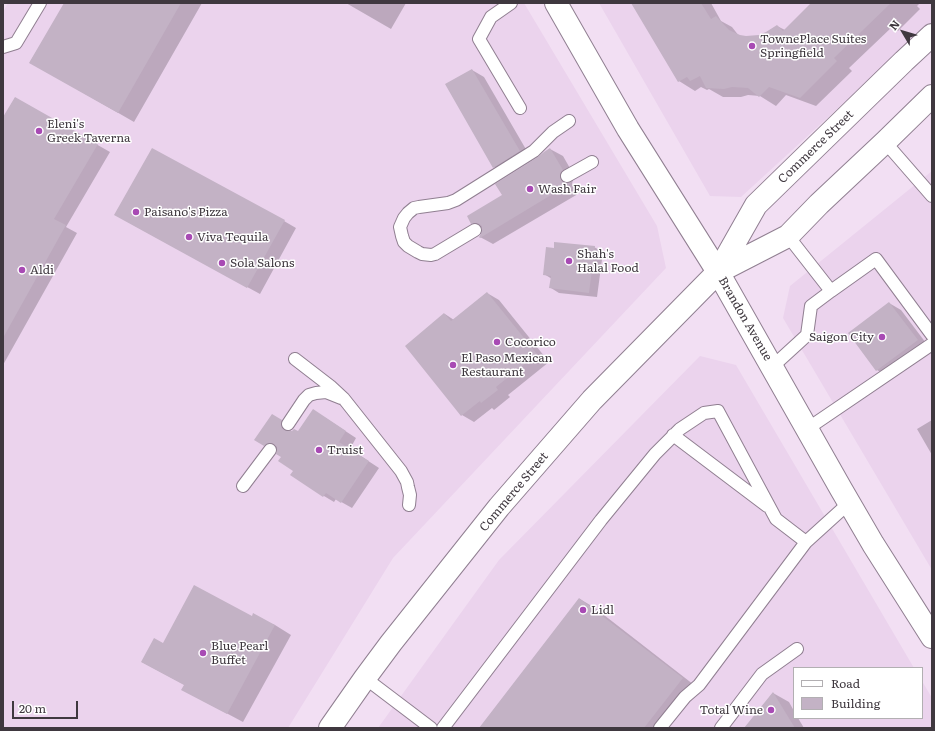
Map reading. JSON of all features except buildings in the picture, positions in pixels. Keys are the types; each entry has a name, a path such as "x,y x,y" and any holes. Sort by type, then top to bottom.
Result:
{"main road":[{"name":"Brandon Avenue","path":"556,3 628,129 718,272 873,544 932,637"},
{"name":"Commerce Street","path":"330,728 391,643 499,507 592,400 718,272 756,205 932,35"},
{"name":"Commerce Street","path":"718,272 788,236 819,204 932,96"}],"lane":[{"path":"3,47 16,42 40,3"},
{"path":"511,3 491,17 479,39 520,108"},
{"path":"475,230 431,255 422,254 408,246 404,242 400,227 408,213 414,208 448,203 456,200 534,151 553,132 569,121"},
{"path":"885,142 932,196"},
{"path":"567,176 592,162"},
{"path":"788,236 831,290"},
{"path":"772,367 807,335 812,306 831,290 876,259 932,335"},
{"path":"807,429 932,344"},
{"path":"295,359 330,386 344,399 401,471 410,495 409,504"},
{"path":"288,424 309,395 326,392 344,399"},
{"path":"443,728 601,520 655,454 680,429 704,413 718,411 776,519 806,542"},
{"path":"673,436 770,508"},
{"path":"243,486 270,450"},
{"path":"660,728 685,697 699,685 806,542 849,503"},
{"path":"722,728 762,674 796,650"},
{"path":"365,678 431,728"}],"shaded area":[{"path":"8,3 524,3 657,226 666,268 393,558 288,728 3,728 3,12"},
{"path":"599,3 932,3 932,22 741,197 710,196"},
{"path":"932,171 932,570 783,318 790,286"},
{"path":"700,356 736,365 913,667 793,667 793,719 923,719 923,683 932,698 932,728 378,728 499,560"}],"place":[{"name":"TownePlace Suites Springfield","path":"752,46"},
{"name":"Eleni's Greek Taverna","path":"39,131"},
{"name":"Wash Fair","path":"530,189"},
{"name":"Paisano's Pizza","path":"136,212"},
{"name":"Viva Tequila","path":"189,237"},
{"name":"Shah's Halal Food","path":"569,261"},
{"name":"Sola Salons","path":"222,263"},
{"name":"Aldi","path":"22,270"},
{"name":"Saigon City","path":"882,337"},
{"name":"Cocorico","path":"497,342"},
{"name":"El Paso Mexican Restaurant","path":"453,365"},
{"name":"Truist","path":"319,450"},
{"name":"Lidl","path":"583,610"},
{"name":"Blue Pearl Buffet","path":"203,653"},
{"name":"Total Wine","path":"771,710"}]}
